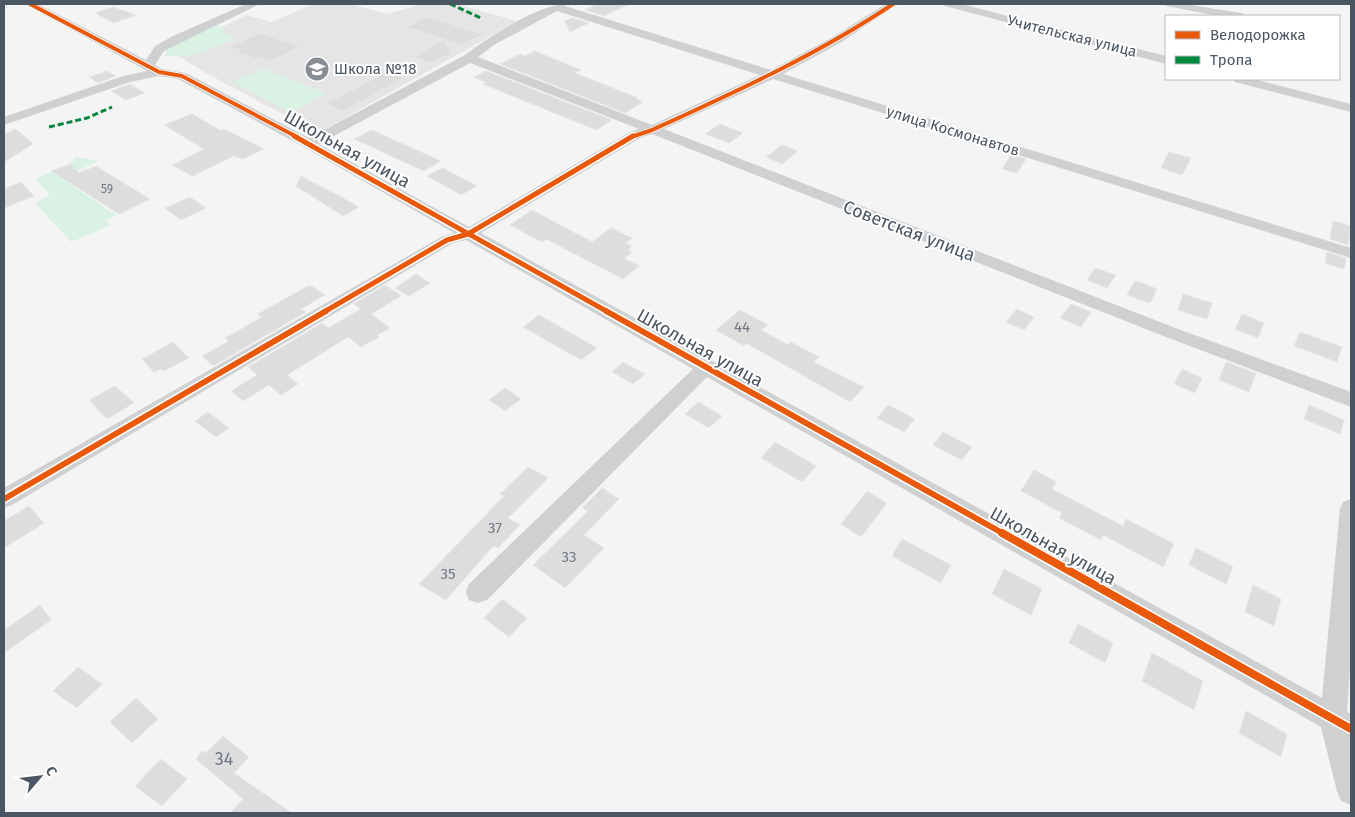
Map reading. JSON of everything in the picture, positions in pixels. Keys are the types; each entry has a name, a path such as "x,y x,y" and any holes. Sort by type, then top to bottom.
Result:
{"street":[{"name":"Школьная улица","path":"30,4 154,70 182,76 309,144 1342,724"},
{"path":"4,122 154,70 159,49 255,4"},
{"path":"4,499 447,240 468,234 634,135 652,130 773,74 876,16 893,4"},
{"name":"Учительская улица","path":"949,4 1165,60"},
{"path":"1171,4 1233,15"},
{"path":"309,144 469,58 490,42 559,5"},
{"name":"улица Космонавтов","path":"559,5 773,74 1351,253"},
{"name":"Советская улица","path":"469,58 1172,333 1351,400"},
{"path":"1243,80 1351,108"},
{"path":"478,592 705,368"},
{"path":"1351,508 1342,724 1351,791"}],"shaded area":[{"name":"Школа №18","path":"313,4 350,4 387,14 422,4 456,4 517,21 318,133 204,72 170,51 247,15 271,22"}],"green space":[{"path":"219,25 224,30 222,34 232,34 233,40 191,56 165,56 166,50 187,37"},
{"path":"264,69 326,93 291,113 232,82"},
{"path":"76,157 99,161 61,178 116,215 106,220 111,225 71,242 35,203 50,195 35,179 68,165"}],"building":[{"path":"597,4 629,4 604,16 585,10"},
{"path":"113,7 136,15 114,23 95,13"},
{"path":"428,17 483,34 462,45 406,27"},
{"path":"572,18 589,23 570,32 565,21"},
{"path":"260,33 300,47 271,61 260,57 257,59 237,52 240,50 230,47"},
{"path":"444,40 451,53 432,63 413,57"},
{"path":"535,51 581,70 575,73 638,98 636,99 643,102 625,113 500,64 520,54 525,56"},
{"path":"396,67 402,79 343,111 326,104"},
{"path":"107,71 116,76 98,83 89,77"},
{"path":"486,71 612,120 596,130 483,84 485,82 474,77"},
{"path":"130,84 145,93 126,100 111,91"},
{"path":"192,114 220,130 224,129 264,149 243,159 234,156 192,176 172,165 204,149 164,125"},
{"path":"720,124 743,133 729,143 705,134"},
{"path":"16,129 33,144 4,162 4,134"},
{"path":"372,130 441,161 424,171 354,139"},
{"path":"782,145 798,151 782,164 766,157"},
{"path":"1169,152 1191,158 1182,175 1161,168"},
{"path":"1011,155 1026,159 1017,173 1002,169"},
{"path":"71,164 79,173 96,166 150,199 119,214 51,171"},
{"path":"443,168 477,186 461,195 427,176"},
{"path":"301,176 359,207 343,216 296,186"},
{"path":"21,182 34,196 4,208 4,189"},
{"path":"190,197 206,208 181,220 165,208"},
{"path":"532,210 592,242 611,228 632,238 626,243 632,246 628,250 632,252 624,258 639,266 623,279 546,239 542,242 510,225"},
{"path":"1333,221 1351,226 1348,245 1330,239"},
{"path":"1327,252 1346,258 1344,269 1325,263"},
{"path":"1095,268 1116,275 1107,288 1087,280"},
{"path":"416,274 430,283 409,296 395,288"},
{"path":"1137,281 1157,289 1150,303 1127,295 1134,282"},
{"path":"310,285 325,295 301,309 306,312 213,366 202,356 229,341 225,338 262,317 258,314"},
{"path":"385,285 401,296 371,314 390,328 377,335 379,337 361,347 348,337 287,375 298,384 281,395 269,385 243,401 231,391 257,375 248,367 322,323 328,328 361,309 354,304"},
{"path":"1183,294 1212,303 1207,319 1178,310"},
{"path":"1071,304 1091,312 1081,327 1060,318"},
{"path":"1017,309 1034,317 1024,330 1006,322"},
{"path":"740,310 768,325 761,330 788,345 791,342 819,357 814,362 864,387 850,402 746,343 744,346 716,330"},
{"path":"1242,314 1264,323 1258,338 1235,329"},
{"path":"539,315 597,348 581,360 523,327"},
{"path":"1300,332 1342,347 1337,362 1294,346"},
{"path":"173,342 189,358 164,371 161,369 154,372 142,359"},
{"path":"623,362 645,374 633,384 612,372"},
{"path":"1226,362 1256,373 1249,392 1219,380"},
{"path":"1182,369 1202,378 1195,393 1174,384"},
{"path":"115,386 134,403 107,419 89,400"},
{"path":"505,388 521,399 505,411 489,400"},
{"path":"698,402 722,416 709,428 685,414"},
{"path":"888,405 915,419 904,432 877,418"},
{"path":"1309,405 1344,420 1340,434 1304,419"},
{"path":"208,412 229,428 216,437 195,421"},
{"path":"943,432 972,447 962,460 933,445"},
{"path":"775,442 816,466 802,482 761,458"},
{"path":"528,467 548,478 508,518 520,525 498,548 493,546 446,600 419,584 504,496 500,494"},
{"path":"1034,470 1056,482 1052,489 1123,526 1126,519 1174,544 1163,567 1103,535 1101,540 1059,518 1062,513 1021,491"},
{"path":"602,488 619,499 584,535 604,548 565,588 533,565 588,511 582,508"},
{"path":"867,491 887,503 861,537 841,524"},
{"path":"29,506 44,523 4,548 4,521"},
{"path":"902,539 951,565 941,583 892,556"},
{"path":"1196,548 1233,567 1226,584 1189,565"},
{"path":"1004,569 1042,589 1031,615 992,594"},
{"path":"1253,585 1281,599 1274,626 1245,612"},
{"path":"502,599 527,618 509,637 484,618"},
{"path":"40,605 51,620 4,653 4,630"},
{"path":"1078,624 1113,643 1105,663 1069,643"},
{"path":"1152,653 1203,681 1194,710 1142,681"},
{"path":"78,667 102,684 77,708 53,691"},
{"path":"136,698 158,719 132,743 110,722"},
{"path":"1246,711 1287,734 1281,757 1239,733"},
{"path":"223,736 249,757 234,773 292,813 230,813 243,799 196,759 202,751 206,753"},
{"path":"161,759 187,779 162,806 135,786"}],"marked path":[{"path":"450,4 481,18"},
{"path":"49,127 87,118 112,107"}],"cycle path":[{"path":"30,4 159,72 182,76 309,144 1351,729"},
{"path":"4,499 447,240 468,234 635,135 652,130 776,73 836,41 893,4"}],"place":[{"name":"Школа №18","path":"317,69"}]}
